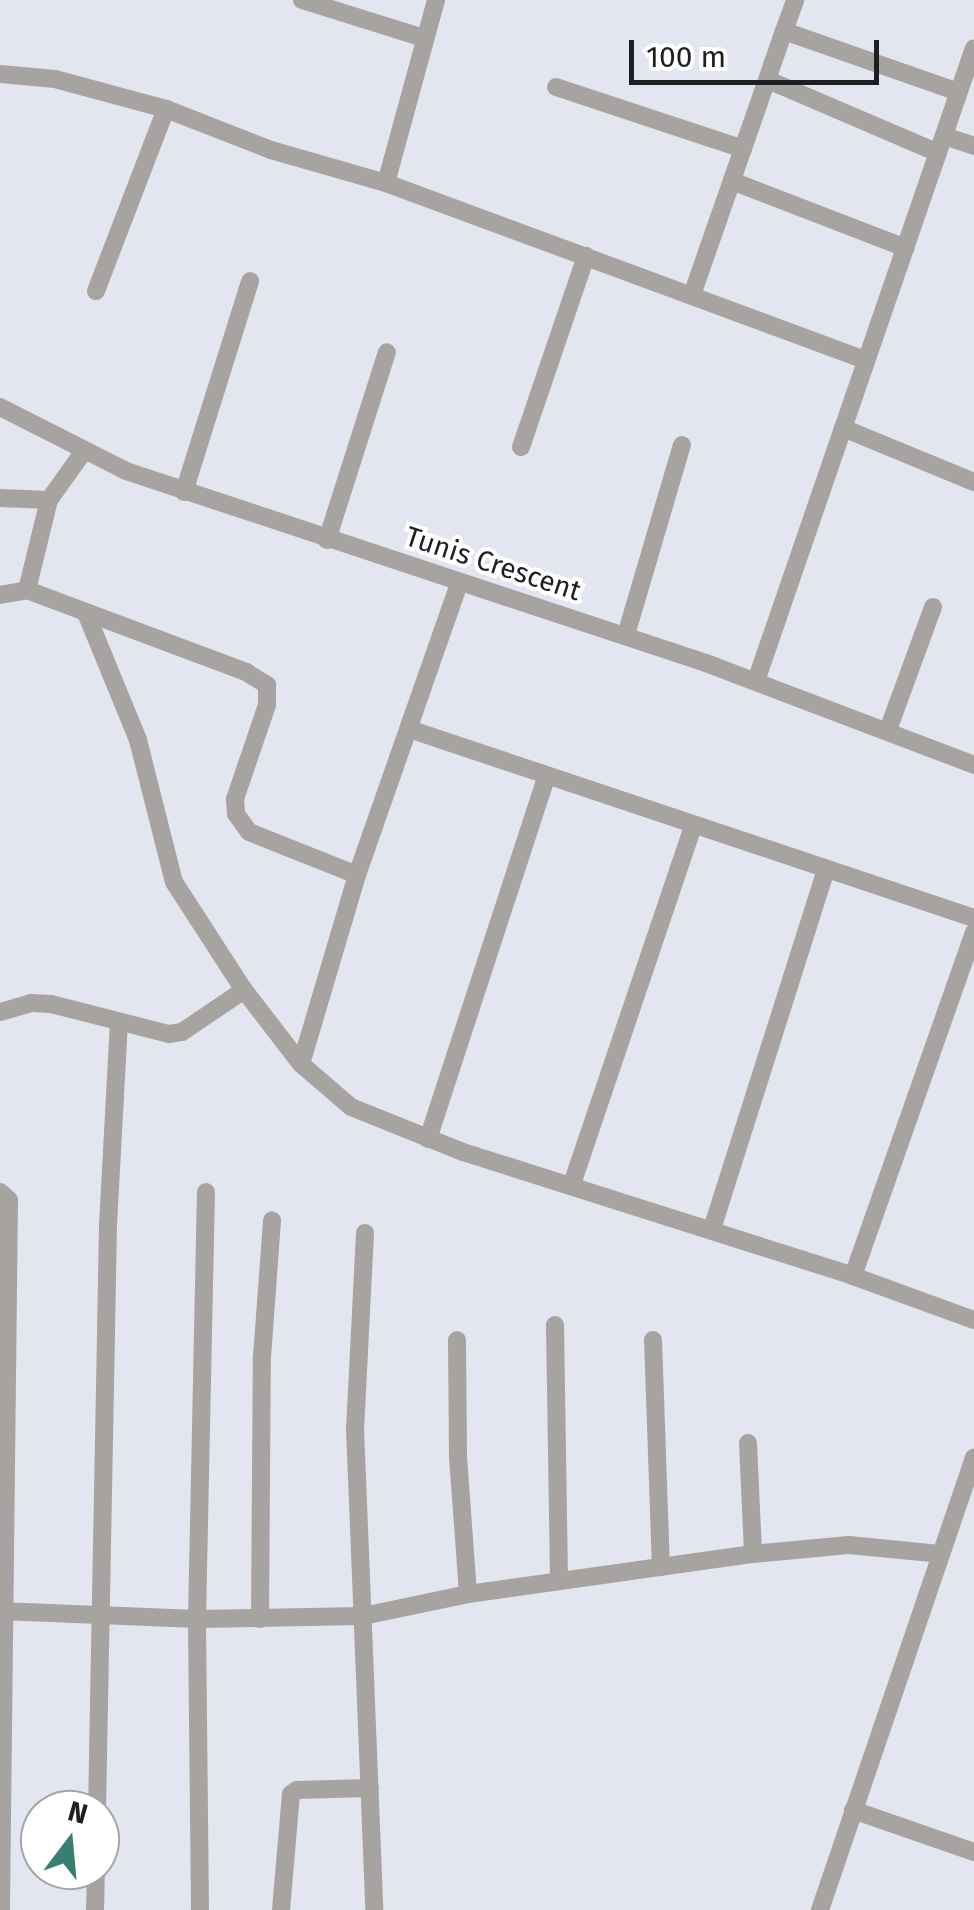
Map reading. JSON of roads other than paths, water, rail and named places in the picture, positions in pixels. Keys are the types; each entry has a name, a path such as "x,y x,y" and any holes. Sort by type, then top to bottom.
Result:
{"street":[{"path":"302,0 424,38"},
{"path":"386,184 436,0"},
{"path":"692,295 795,0"},
{"path":"784,31 958,92"},
{"path":"756,681 974,48"},
{"path":"0,74 55,78 166,109 271,150 386,184 865,360"},
{"path":"768,80 941,144 974,146"},
{"path":"556,87 744,149"},
{"path":"96,291 166,109"},
{"path":"732,181 906,248"},
{"path":"521,447 586,256"},
{"path":"184,492 250,281"},
{"path":"327,540 387,352"},
{"name":"Tunis Crescent","path":"0,407 84,451 184,492 626,635 974,765"},
{"path":"843,428 974,482"},
{"path":"626,635 682,445"},
{"path":"27,590 49,500 84,451"},
{"path":"0,498 49,500"},
{"path":"301,1064 357,875 459,583"},
{"path":"0,595 27,590 246,672 266,685 266,705 235,800 236,814 249,832 357,875"},
{"path":"888,730 933,607"},
{"path":"86,613 138,740 174,882 244,990 301,1064 351,1107 428,1139 853,1276 974,1320"},
{"path":"409,730 974,918"},
{"path":"428,1139 546,777"},
{"path":"572,1184 694,826"},
{"path":"712,1230 826,870"},
{"path":"853,1276 974,933"},
{"path":"0,1012 31,1003 170,1034 182,1032 244,990"},
{"path":"99,1790 108,1225 119,1022"},
{"path":"0,1192 9,1200 1,1910"},
{"path":"200,1910 197,1619 206,1192"},
{"path":"260,1618 262,1357 272,1220"},
{"path":"365,1233 355,1428 374,1910"},
{"path":"556,1325 559,1581"},
{"path":"458,1340 458,1457 468,1594"},
{"path":"653,1340 661,1567"},
{"path":"748,1443 752,1554"},
{"path":"820,1910 974,1457"},
{"path":"2,1611 197,1619 363,1616 468,1594 752,1554 849,1545 940,1554"},
{"path":"281,1910 291,1794 297,1790 370,1788"},
{"path":"853,1810 974,1852"}]}
